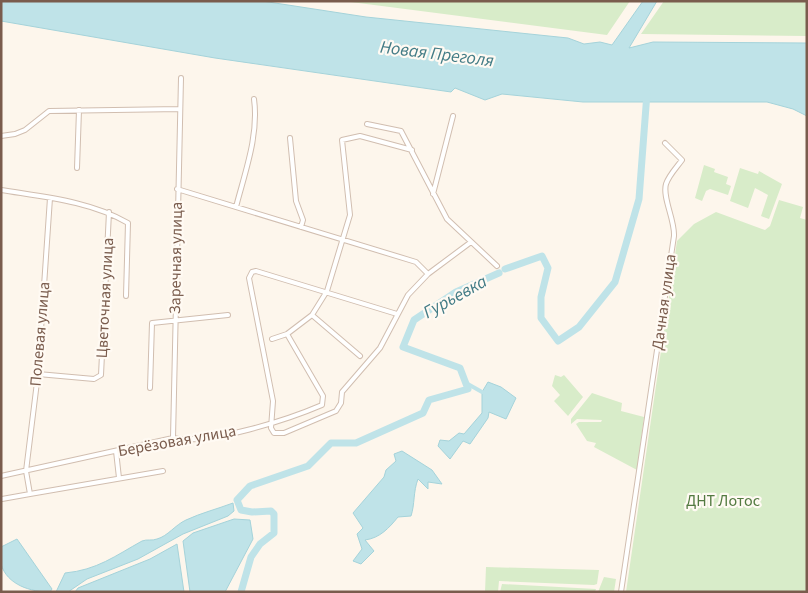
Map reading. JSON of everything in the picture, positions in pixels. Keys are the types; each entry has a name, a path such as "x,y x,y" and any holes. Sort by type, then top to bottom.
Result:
{"street":[{"name":"Заречная улица","path":"173,438 180,78"},
{"path":"236,207 252,146 256,112 254,99"},
{"path":"1,136 25,130 48,111 180,109"},
{"path":"77,168 79,110"},
{"path":"433,194 453,116"},
{"path":"367,124 401,131 447,219 497,266"},
{"path":"272,339 287,334 312,315 327,291 350,215 342,140 360,136 412,150"},
{"path":"290,138 296,201 302,220 302,227"},
{"name":"Дачная улица","path":"621,592 674,236 673,218 665,188 668,178 682,160 665,143"},
{"path":"177,189 416,262 428,274"},
{"path":"1,190 50,198 109,212 128,223 126,296"},
{"name":"Полевая улица","path":"30,494 26,471 38,374 50,198"},
{"name":"Цветочная улица","path":"38,374 94,379 101,376 109,212"},
{"path":"397,314 327,291 256,271 252,272 250,278 273,401 272,431 280,434 336,411 342,403 342,392 380,348 408,295 428,274 471,242"},
{"path":"150,388 152,323 228,315"},
{"path":"312,315 360,356"},
{"name":"Берёзовая улица","path":"1,476 173,438 194,441 272,423 322,405 323,396 287,334"},
{"path":"116,451 120,478"},
{"path":"2,500 163,471"}],"green space":[{"path":"343,1 630,1 607,35"},
{"path":"664,1 807,1 807,36 641,34"},
{"path":"704,165 715,169 714,172 728,177 726,184 731,186 728,195 710,189 706,191 702,201 695,198"},
{"path":"740,168 758,174 759,171 782,184 769,219 761,216 768,195 755,188 748,208 730,201"},
{"name":"ДНТ Лотос","path":"779,200 803,207 800,218 807,220 807,592 626,592 677,241 694,224 716,212 765,230 770,226"},
{"path":"555,375 561,377 564,375 583,397 568,416 554,401 560,395 552,386"},
{"path":"592,393 622,403 621,411 644,417 637,470 594,447 596,443 587,441 576,424 579,422 601,422 602,420 577,419 571,424 571,419"},
{"path":"486,567 599,570 597,584 594,585 499,581 498,592 485,592"},
{"path":"604,577 616,579 614,592 598,592"},
{"path":"502,584 596,589 595,592 500,592"}],"water":[{"name":"Новая Преголя","path":"1,1 262,1 366,17 568,38 584,44 600,42 612,45 643,1 657,1 629,48 653,42 807,43 807,116 793,109 767,102 583,102 502,94 485,100 455,88 451,92 215,58 1,21"},
{"path":"488,382 501,387 516,398 506,419 489,412 488,418 470,444 463,441 450,459 438,446 440,440 449,441 459,433 464,434 482,413 482,392"},
{"path":"402,451 432,470 442,484 428,482 428,489 418,479 411,516 398,517 380,535 365,540 374,551 361,564 353,561 362,549 357,534 363,528 353,513 384,477 386,470 396,461 394,454"},
{"path":"233,503 234,511 228,516 183,534 138,559 87,579 68,592 56,592 65,573 96,566 142,541 161,538 186,520"},
{"path":"234,519 250,520 253,539 225,592 190,592 183,541 193,533"},
{"path":"17,539 52,589 50,592 35,591 21,586 14,582 4,571 1,564 1,547"},
{"path":"177,544 184,592 75,592 78,588 150,559"}],"waterway":[{"name":"Гурьевка","path":"505,269 542,256 548,268 541,297 541,318 558,341 579,327 615,282 639,199 647,93"},
{"name":"Гурьевка","path":"241,592 251,557 260,544 274,533 274,514 271,511 252,512 241,510 237,500 250,486 308,466 331,443 356,443 423,413 429,400 468,389 460,368 403,347 414,320 456,292 499,273"},
{"path":"466,383 482,392"}]}
